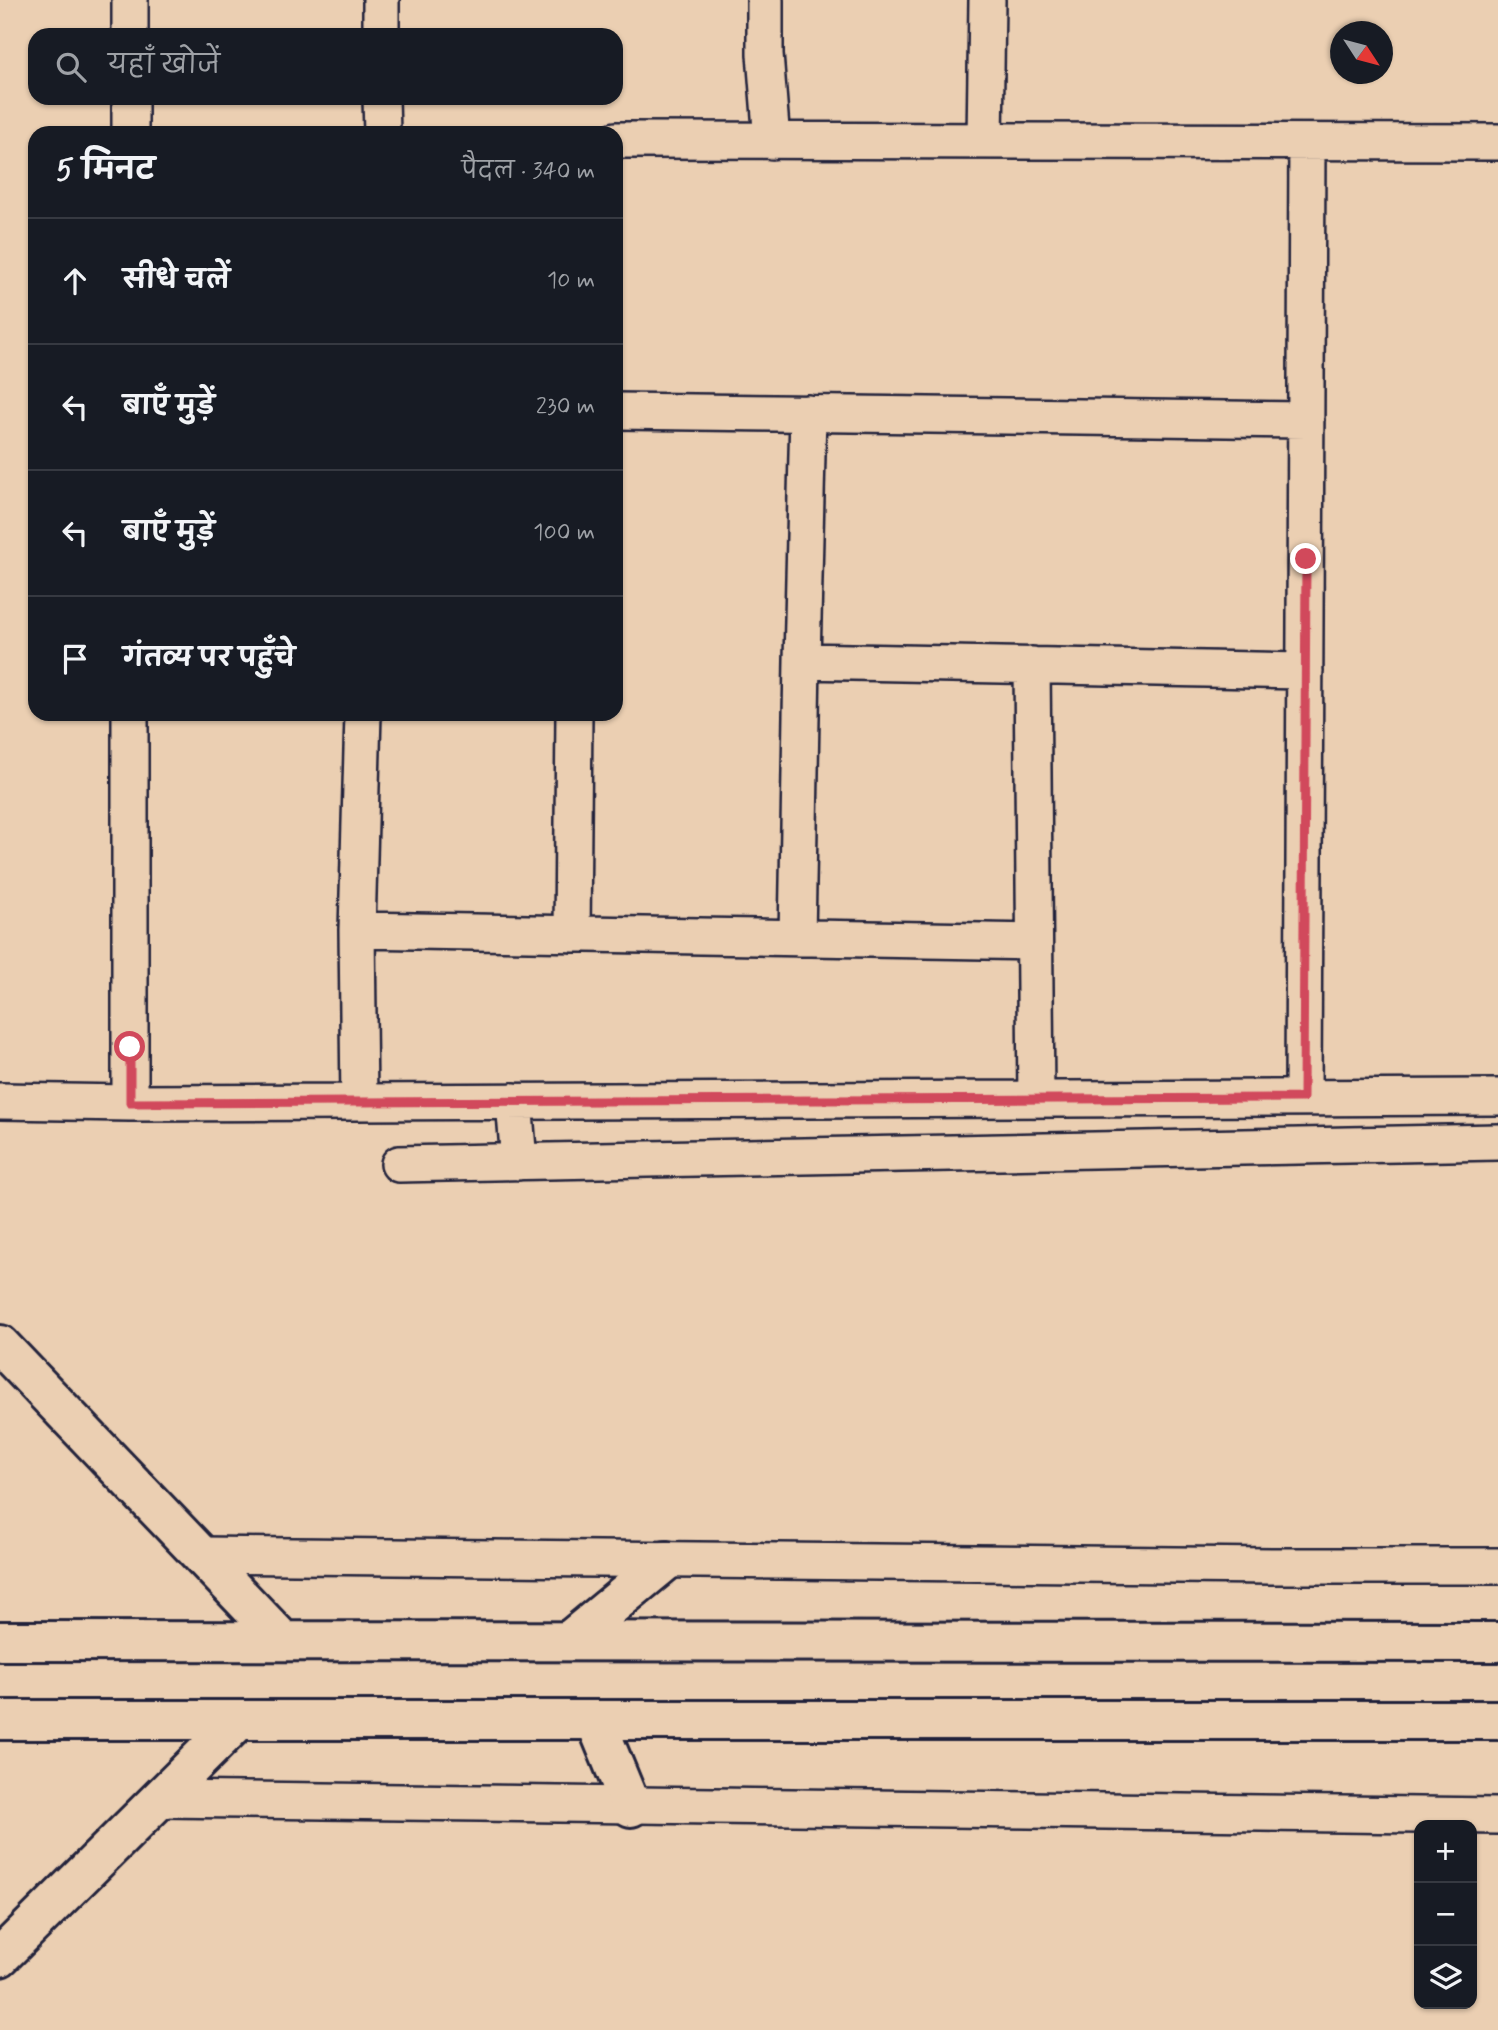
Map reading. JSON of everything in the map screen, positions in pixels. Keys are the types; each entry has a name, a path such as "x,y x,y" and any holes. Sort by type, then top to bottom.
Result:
{"main road":[{"path":"0,1345 283,1641"},
{"path":"570,1640 666,1561"},
{"path":"0,1641 1498,1642"},
{"path":"0,1720 1498,1720"},
{"path":"0,1957 238,1721"},
{"path":"596,1722 631,1807"}],"street":[{"path":"130,0 130,28"},
{"path":"381,0 381,28"},
{"path":"765,0 765,54 772,141"},
{"path":"985,141 987,0"},
{"path":"130,105 130,126"},
{"path":"381,105 382,126"},
{"path":"623,140 1498,142"},
{"path":"1303,1098 1307,142"},
{"path":"623,411 1306,420"},
{"path":"797,938 808,414"},
{"path":"802,661 1305,671"},
{"path":"1032,665 1036,1099"},
{"path":"130,721 130,1103"},
{"path":"359,1102 357,930 363,721"},
{"path":"572,934 574,721"},
{"path":"357,930 1034,942"},
{"path":"0,1101 130,1103 1498,1097"},
{"path":"514,1101 519,1162"},
{"path":"399,1164 1498,1142"},
{"path":"202,1555 1498,1566"},
{"path":"160,1799 1498,1816"}],"route":[{"path":"130,1047 130,1103 1303,1098 1306,559"}]}
